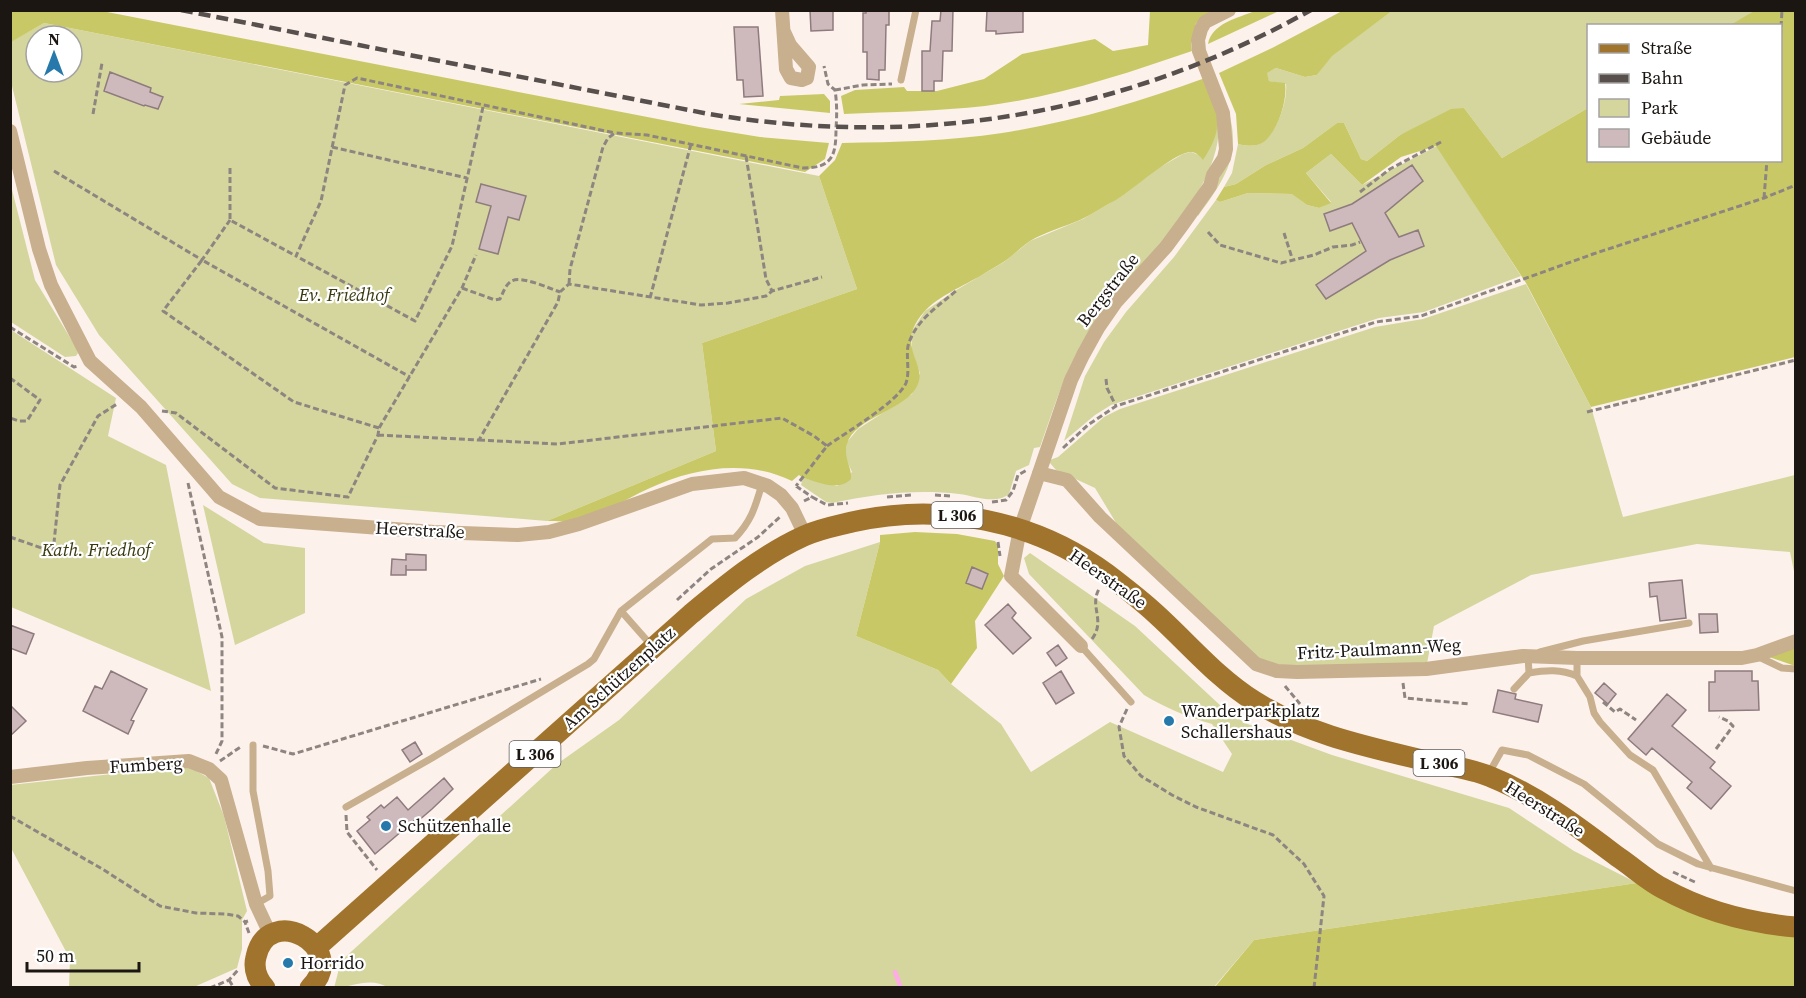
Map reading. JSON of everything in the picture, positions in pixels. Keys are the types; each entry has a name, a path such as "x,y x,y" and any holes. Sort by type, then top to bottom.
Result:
{"main road":[{"name":"Heerstraße","path":"806,535 874,517 915,513 987,520 1020,529 1070,550 1108,575 1153,610 1218,674 1253,700 1303,727 1347,742 1488,775 1560,815 1663,889 1722,913 1767,925 1796,927"},
{"name":"Am Schützenplatz","path":"316,948 734,578 806,535"},
{"path":"259,986 255,962 262,942 280,932 291,931 310,940 316,948 321,967 310,987"}],"street":[{"path":"782,10 786,69 791,78 802,80 807,78 809,67 790,45 784,32"},
{"name":"Bergstraße","path":"1020,529 1071,380 1098,328 1116,302 1166,247 1209,188 1212,175 1224,158 1223,113 1199,51 1198,40 1201,29 1211,18 1229,10"},
{"name":"Heerstraße","path":"10,131 39,249 51,285 90,361 141,407 219,497 260,519 434,532 518,535 579,525 692,483 744,478 762,484 781,495 792,508 806,535"},
{"name":"Fritz-Paulmann-Weg","path":"1039,473 1067,480 1100,518 1256,664 1277,671 1426,669 1525,656 1742,658 1796,641"},
{"path":"1020,529 1011,576 1083,648"},
{"name":"Fumberg","path":"10,777 87,768 189,761 209,769 221,780 256,904 271,936"}],"lane":[{"path":"901,80 916,10"},
{"path":"346,807 588,664 594,659 621,611 712,539 735,538 747,526 754,513 762,484"},
{"path":"621,611 654,647"},
{"path":"1529,673 1525,656 1583,640 1689,623"},
{"path":"1083,648 1131,702"},
{"path":"1757,655 1782,668 1796,669"},
{"path":"1576,658 1577,676 1590,697 1594,713 1630,755 1653,770 1712,868"},
{"path":"1514,689 1529,673 1547,670 1577,676"},
{"path":"253,745 252,791 268,871 270,896 256,904"},
{"path":"1488,775 1502,750 1528,755 1584,784 1659,844 1698,864 1796,891"}],"path":[{"path":"296,256 321,201 345,85 357,78 483,107 615,133 647,135 803,168 815,168 826,163 833,156 836,147 837,102 835,90 828,84 824,64 806,62"},
{"path":"93,114 102,63"},
{"path":"835,90 863,85 894,84 901,80"},
{"path":"230,220 415,321 453,246 483,107"},
{"path":"479,440 558,302 560,292 569,284 570,269 603,147 608,138 615,133"},
{"path":"1360,192 1390,169 1441,142"},
{"path":"650,298 691,144"},
{"path":"332,147 467,178"},
{"path":"746,156 766,279 772,291"},
{"path":"1764,198 1767,162"},
{"path":"230,168 230,220 163,311 294,402 379,428"},
{"path":"54,171 202,260 410,378"},
{"path":"1044,457 1052,457 1088,426 1116,406 1376,322 1421,316 1593,254 1764,198 1796,185"},
{"path":"1208,232 1220,244 1281,263 1333,247 1360,242"},
{"path":"1284,233 1293,261"},
{"path":"10,537 53,552 60,485 98,416 115,404 176,413 275,488 348,497 378,435 379,428 462,288 476,255"},
{"path":"569,284 700,305 728,303 766,296 772,291 822,277"},
{"path":"462,288 495,300 500,299 506,285 519,278 560,292"},
{"path":"796,486 827,446 896,397 906,382 908,347 915,328 956,291"},
{"path":"10,327 74,367 90,361"},
{"path":"1587,412 1796,360"},
{"path":"10,378 40,400 27,422 19,422 10,418"},
{"path":"1106,379 1107,388 1116,406"},
{"path":"378,435 558,444 782,418 827,446"},
{"path":"182,454 222,637 222,741 209,769"},
{"path":"996,540 1000,545 1000,563 1011,576"},
{"path":"1083,648 1098,630 1095,596 1108,575"},
{"path":"1402,670 1405,698 1470,704"},
{"path":"209,769 244,744 293,754 543,678"},
{"path":"1590,697 1606,704 1616,712 1620,709 1636,720"},
{"path":"1131,702 1119,726 1124,756 1142,776 1196,807 1273,835 1304,864 1324,896 1314,987"},
{"path":"1716,749 1733,726 1719,717"},
{"path":"346,807 347,832 380,874"},
{"path":"10,816 104,870 160,906 196,914 238,916 245,922"},
{"path":"210,987 229,980 234,987"}],"green space":[{"path":"1392,11 1756,11 1732,24 1587,24 1587,109 1502,158 1464,108 1400,135 1367,161 1361,159 1344,123 1337,123 1303,148 1266,165 1236,184 1224,187 1232,173 1238,144 1256,145 1267,139 1280,116 1286,84 1269,81 1266,73 1276,68 1305,77 1317,75 1331,56"},
{"name":"Ev. Friedhof","path":"84,31 819,176 857,289 702,343 716,451 547,521 260,498 232,484 99,335 56,265 11,82 10,42 24,34 24,84 84,84"},
{"path":"1227,107 1233,139 1229,165 1216,190 1198,216 1198,211 1227,163"},
{"path":"1219,124 1216,151 1205,178 1190,205 1084,340 1062,385 1040,447 1034,448 1029,465 1016,471 1009,494 998,499 985,499 959,494 911,492 832,503 826,502 801,485 803,478 837,486 852,472 845,456 847,442 858,429 912,394 920,373 912,351 912,331 925,311 1004,262 1030,241 1083,219 1122,196 1157,169 1183,154 1191,152 1203,159"},
{"path":"1437,146 1521,276 1424,312 1379,318 1111,405 1064,441 1085,376 1104,342 1126,312 1174,257 1216,200 1220,202 1248,193 1293,194 1307,205 1319,208 1331,202 1306,173 1331,154 1362,185"},
{"path":"10,182 35,280 77,349 76,356 65,357 11,322"},
{"path":"1526,284 1591,407 1623,517 1795,475 1795,576 1790,552 1697,544 1531,575 1434,626 1426,669 1256,664 1130,546 1095,488 1056,470 1050,463 1050,460 1058,457 1104,417 1120,409 1375,327 1423,319"},
{"name":"Kath. Friedhof","path":"11,330 116,398 108,436 166,465 211,691 11,607"},
{"path":"203,505 264,543 305,548 305,613 235,645"},
{"path":"880,542 856,636 938,670 951,684 1001,724 1031,772 1110,722 1223,772 1232,754 1212,724 1177,712 1144,695 1029,574 1024,558 1030,553 1135,626 1222,707 1245,723 1332,755 1509,808 1574,851 1637,883 1254,940 1214,987 389,988 369,982 334,988 341,961 557,764 619,720 746,599 805,566"},
{"path":"187,766 209,778 224,816 247,911 242,920 242,949 237,968 194,987 69,987 70,959 11,848 10,785"}],"shaded area":[{"path":"11,10 102,11 699,127 760,137 829,143 825,159 805,172 84,31 84,24 24,24 24,35 11,42"},
{"path":"1756,10 1795,11 1795,357 1591,407 1526,283 1436,146 1401,157 1362,185 1331,154 1306,173 1331,203 1319,208 1307,205 1292,194 1248,193 1220,202 1216,200 1224,187 1236,184 1266,165 1303,148 1337,123 1344,123 1361,159 1367,161 1400,135 1451,109 1464,108 1502,158 1587,109 1587,162 1782,162 1782,24 1732,24"},
{"path":"1150,11 1218,11 1196,23 1191,43 1192,51 1090,84 1038,97 985,106 844,114 841,96 855,90 904,87 907,91 937,91 984,79 1022,54 1095,39 1113,51 1148,45"},
{"path":"1255,11 1279,11 1208,44 1210,37 1220,26"},
{"path":"1342,11 1392,11 1332,56 1317,75 1305,77 1276,68 1267,73 1269,81 1285,83 1285,98 1277,125 1262,143 1250,146 1238,144 1236,114 1219,73"},
{"path":"1205,78 1218,119 1215,137 1203,160 1192,152 1176,157 1116,200 1080,220 1030,241 1002,263 944,296 924,312 915,324 911,344 919,368 918,384 904,401 870,420 852,435 846,449 851,479 846,483 828,485 799,475 792,481 757,470 721,468 667,481 591,516 570,521 547,521 716,451 702,343 857,289 819,176 835,160 842,143 902,142 982,136 1028,128 1105,110"},
{"path":"824,94 830,101 830,113 739,104 779,100 780,96"},
{"path":"915,532 957,534 995,541 998,546 998,564 1004,576 975,621 977,648 951,684 938,670 856,636 880,535"},
{"path":"1795,644 1795,666 1769,657"},
{"path":"1637,883 1795,935 1795,987 1214,988 1254,940"}],"building":[{"path":"810,10 833,10 833,30 811,31"},
{"path":"866,10 889,10 889,25 886,25 885,70 879,70 879,80 867,79 867,52 863,52 863,13 866,13"},
{"path":"941,10 953,10 952,51 943,51 942,81 934,81 934,91 922,91 922,51 930,51 932,21 940,21"},
{"path":"987,10 1023,10 1023,32 996,34 996,31 986,31"},
{"path":"734,27 758,27 763,96 744,97 743,80 737,80"},
{"path":"110,72 151,88 150,92 163,97 158,109 104,91"},
{"path":"1412,165 1423,181 1385,213 1399,237 1418,230 1424,246 1390,260 1326,299 1316,285 1366,251 1352,223 1330,231 1324,214 1352,204"},
{"path":"481,184 526,196 519,220 508,217 498,254 479,249 491,206 476,202"},
{"path":"406,554 426,555 426,570 406,570 406,575 391,575 392,559 406,560"},
{"path":"972,567 988,574 982,589 966,583"},
{"path":"1682,580 1686,618 1660,621 1657,596 1650,597 1649,583"},
{"path":"1008,604 1016,613 1012,618 1031,638 1013,654 985,625"},
{"path":"1699,614 1717,614 1718,632 1700,633"},
{"path":"10,625 34,634 26,654 10,648"},
{"path":"1058,645 1067,658 1056,666 1047,653"},
{"path":"111,671 147,689 131,720 134,721 128,734 83,711 95,686 102,689"},
{"path":"1061,671 1074,693 1056,704 1043,683"},
{"path":"1715,671 1752,671 1752,681 1758,681 1759,710 1709,711 1709,682 1715,682"},
{"path":"1604,683 1616,694 1608,704 1595,693"},
{"path":"1498,690 1516,694 1515,699 1542,705 1538,722 1493,712"},
{"path":"1667,694 1686,710 1672,726 1715,762 1710,768 1731,786 1711,809 1687,788 1692,782 1652,748 1646,755 1628,739"},
{"path":"10,705 26,721 10,736"},
{"path":"415,742 422,754 410,762 402,750"},
{"name":"Schützenhalle","path":"444,778 453,789 418,821 416,819 375,854 357,831 370,820 367,817 381,805 384,808 397,797 408,810"}],"waterway":[{"path":"895,972 901,988"}],"railway":[{"path":"181,10 709,114 788,124 866,127 943,124 1019,114 1094,98 1167,75 1240,46 1311,10"}],"place":[{"name":"Wanderparkplatz Schallershaus","path":"1169,721"},
{"name":"Schützenhalle","path":"386,826"},
{"name":"Horrido","path":"288,963"}]}
